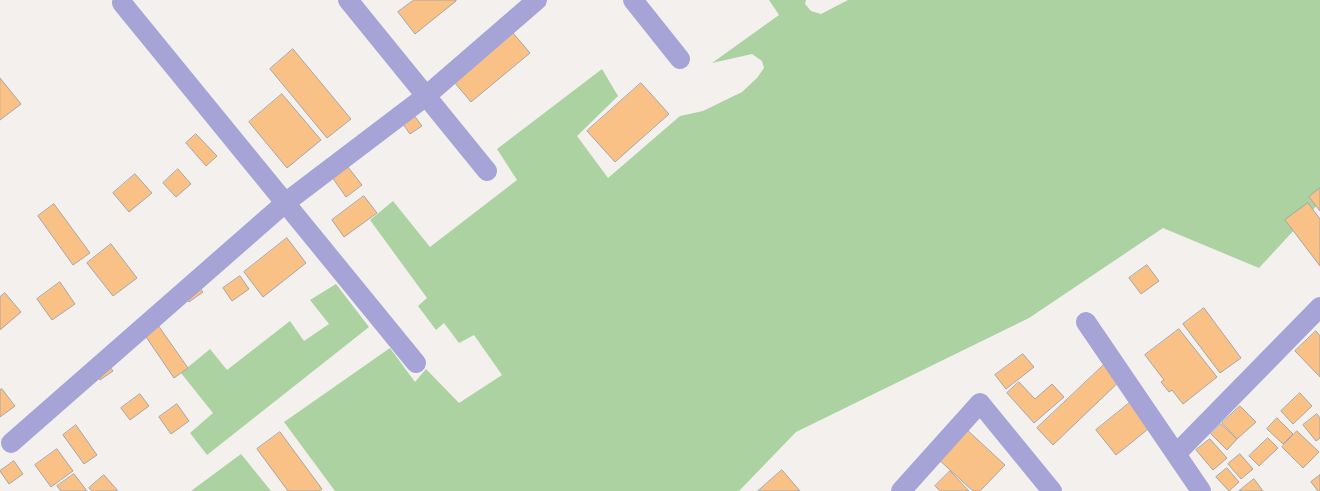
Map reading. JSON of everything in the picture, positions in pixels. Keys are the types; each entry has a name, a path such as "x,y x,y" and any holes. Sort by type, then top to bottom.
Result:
{"street":[{"path":"348,0 487,171"},
{"path":"11,443 285,203 426,96 537,0"},
{"path":"633,0 680,60"},
{"path":"122,3 416,363"},
{"path":"1176,454 1320,307"},
{"path":"1086,322 1200,491"},
{"path":"901,491 980,403 1052,491"}],"green space":[{"path":"769,0 806,0 805,4 811,11 821,14 848,0 1320,0 1320,202 1259,268 1163,228 1029,318 796,432 739,491 335,491 284,422 390,348 415,382 426,369 459,403 502,375 474,335 459,343 444,323 436,330 418,306 427,298 370,220 393,201 430,247 517,180 497,149 602,69 618,96 577,136 608,178 680,116 703,111 742,92 757,78 764,68 762,61 752,54 712,63 779,15"},
{"path":"336,284 369,327 207,455 190,433 213,413 181,373 210,349 227,370 290,321 304,341 329,324 310,300"},
{"path":"241,454 271,491 191,491"}],"building":[{"path":"414,0 456,1 415,34 398,12"},
{"path":"502,20 530,53 471,102 444,70"},
{"path":"293,49 351,119 327,138 270,69"},
{"path":"0,78 21,104 0,120"},
{"path":"641,83 669,114 615,162 587,131"},
{"path":"282,94 321,140 287,168 249,122"},
{"path":"404,102 422,126 410,134 393,110"},
{"path":"196,134 217,156 206,166 186,143"},
{"path":"344,162 362,185 346,197 329,173"},
{"path":"178,169 191,184 176,197 163,183"},
{"path":"135,174 152,193 129,212 113,193"},
{"path":"1320,188 1320,211 1309,197"},
{"path":"364,196 377,213 344,237 332,220"},
{"path":"1308,203 1320,219 1320,266 1285,220"},
{"path":"54,204 90,253 73,265 38,216"},
{"path":"287,238 306,263 263,297 244,272"},
{"path":"111,244 137,278 113,296 87,263"},
{"path":"1147,265 1159,281 1141,294 1129,278"},
{"path":"240,276 249,289 232,301 223,288"},
{"path":"60,282 75,304 52,320 37,299"},
{"path":"195,282 203,292 189,302 181,292"},
{"path":"5,293 21,312 0,330 0,297"},
{"path":"1204,308 1241,358 1220,373 1183,324"},
{"path":"153,318 188,368 174,378 140,328"},
{"path":"1179,329 1217,377 1183,404 1172,390 1169,392 1161,382 1164,380 1145,355"},
{"path":"1316,331 1320,336 1320,377 1295,351"},
{"path":"1023,354 1034,367 1006,389 995,375"},
{"path":"105,360 113,371 100,380 92,369"},
{"path":"1108,361 1124,377 1053,445 1037,428"},
{"path":"1019,382 1035,399 1052,384 1064,397 1034,423 1007,393"},
{"path":"2,389 15,406 0,417 0,390"},
{"path":"1300,393 1312,406 1293,424 1281,411"},
{"path":"140,394 149,406 130,420 121,408"},
{"path":"1138,396 1158,421 1116,455 1096,430"},
{"path":"177,404 189,421 171,434 159,417"},
{"path":"1240,406 1256,422 1237,439 1222,423"},
{"path":"1317,414 1320,418 1320,438 1316,441 1303,425"},
{"path":"1277,418 1293,434 1283,444 1267,429"},
{"path":"1221,424 1237,439 1227,450 1211,434"},
{"path":"76,425 97,455 84,464 63,435"},
{"path":"965,428 1005,465 980,491 973,491 937,458"},
{"path":"1297,431 1319,452 1303,468 1282,447"},
{"path":"280,432 322,489 319,491 288,491 257,449"},
{"path":"1268,438 1278,448 1259,466 1249,456"},
{"path":"1210,439 1227,458 1213,470 1196,450"},
{"path":"57,449 73,471 51,487 35,465"},
{"path":"1240,454 1253,469 1241,479 1228,464"},
{"path":"14,461 23,474 9,484 0,471"},
{"path":"1227,468 1239,482 1229,491 1216,477"},
{"path":"782,470 800,491 758,491"},
{"path":"950,471 969,491 940,491 935,486"},
{"path":"74,474 87,491 61,491 57,486"},
{"path":"104,475 118,491 92,491 89,488"},
{"path":"1320,475 1320,491 1318,491 1311,482"},
{"path":"1254,479 1263,491 1239,491"}]}
